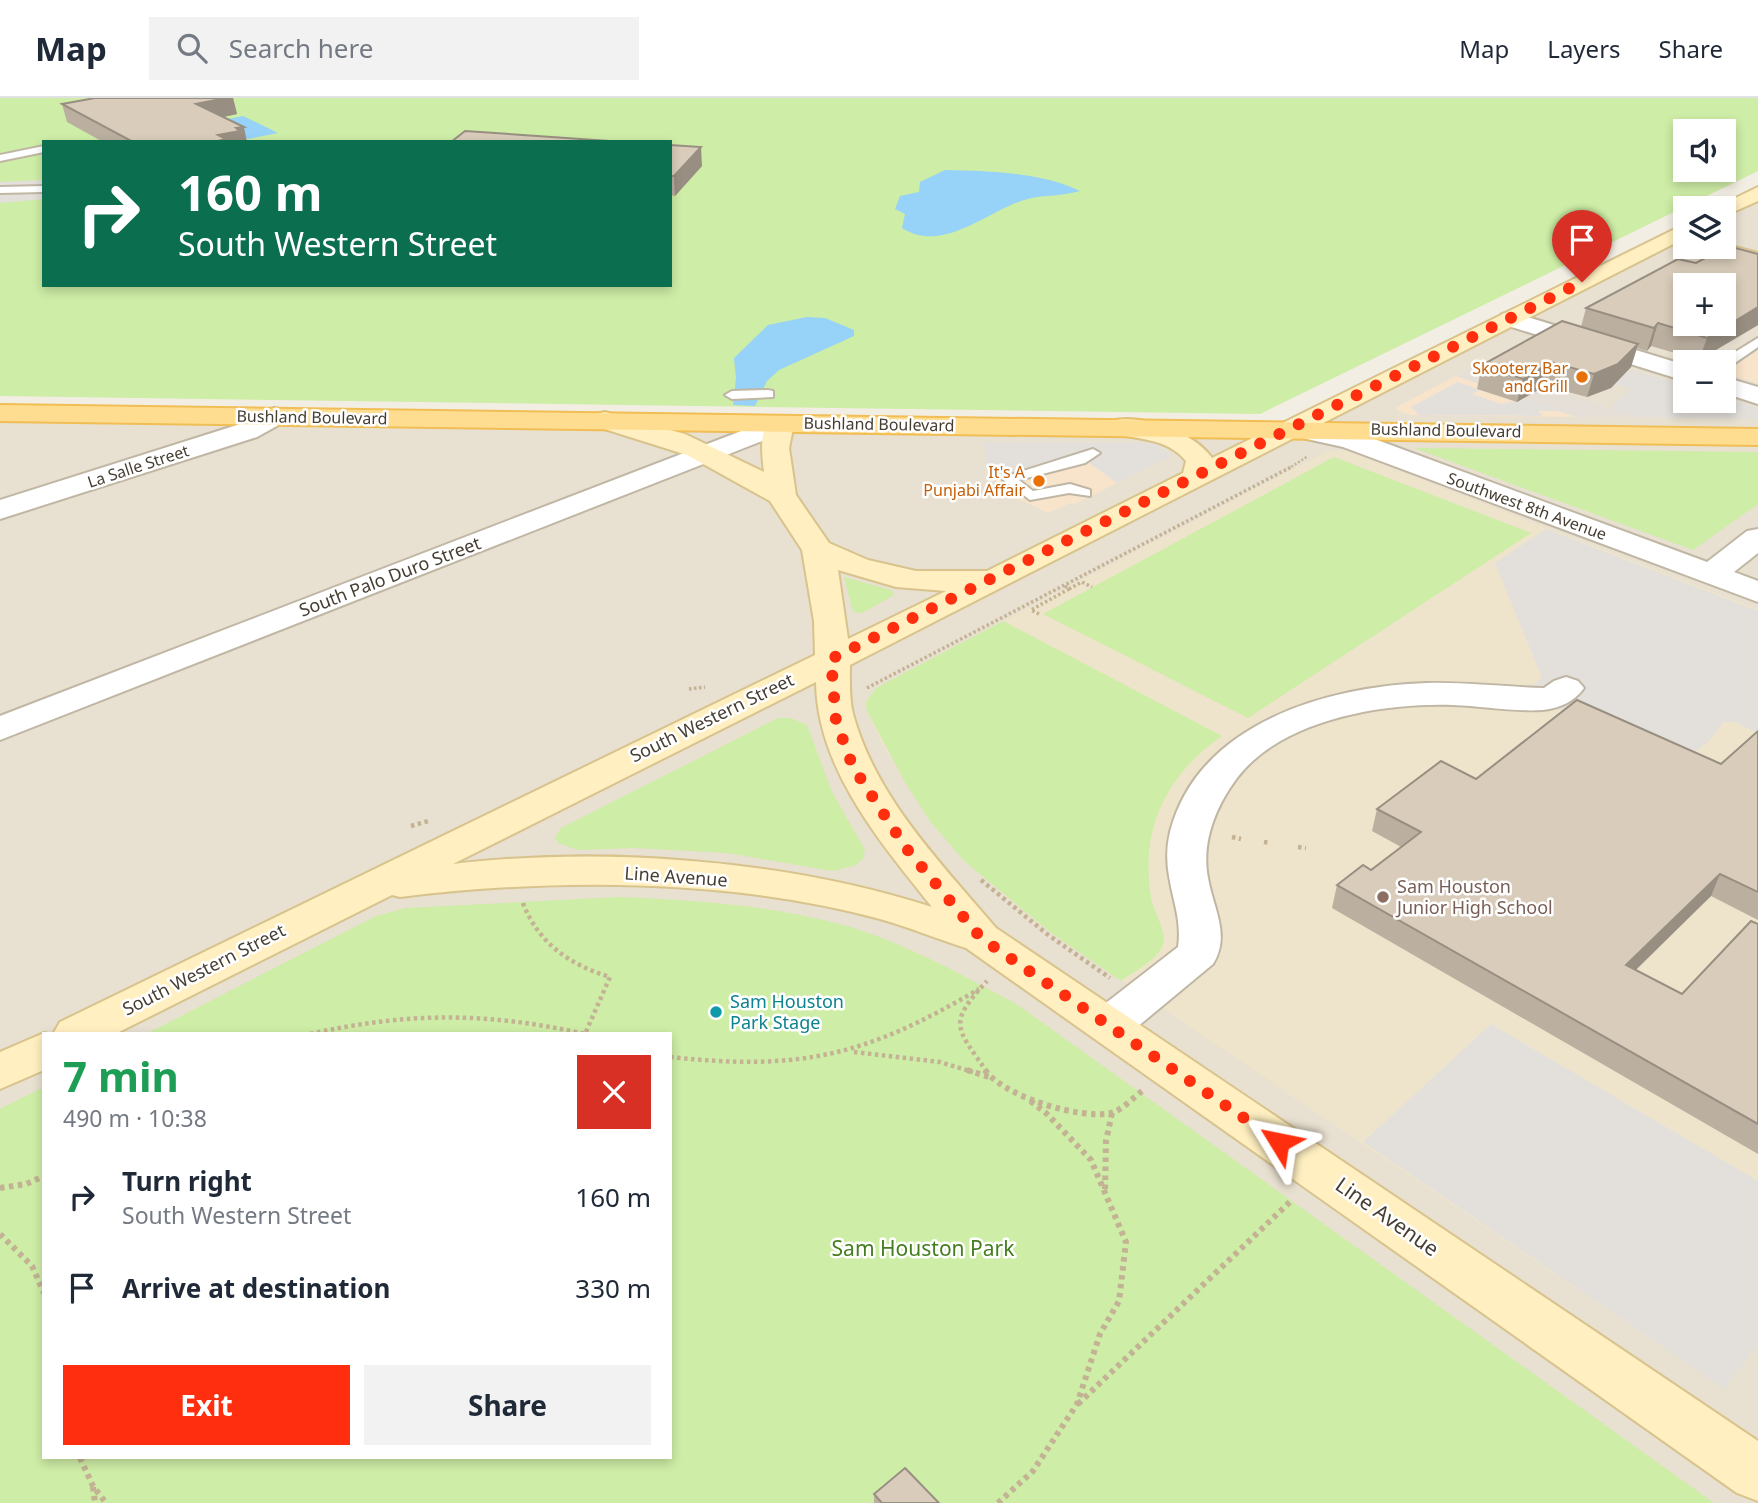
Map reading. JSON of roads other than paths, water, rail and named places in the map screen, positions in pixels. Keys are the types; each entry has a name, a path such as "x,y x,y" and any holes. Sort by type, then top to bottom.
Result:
{"main road":[{"path":"1736,204 1758,193"},
{"name":"South Western Street","path":"80,1032 1002,576 1673,239"},
{"path":"1736,254 1758,260"},
{"name":"Bushland Boulevard","path":"0,413 1758,436"},
{"path":"605,420 665,435 709,452 782,495"},
{"path":"780,424 775,448 782,495 818,550 876,575 911,582 956,582 1002,576"},
{"path":"1120,427 1155,434 1188,446 1200,461 1196,479"},
{"name":"Line Avenue","path":"818,550 829,606 836,721 853,767 906,848 981,938"},
{"name":"Line Avenue","path":"366,889 509,872 564,870 668,874 759,883 867,902 981,938 1110,1002 1756,1469"},
{"path":"0,1072 42,1051"}],"street":[{"path":"1511,318 1673,369"},
{"path":"1736,389 1758,396"},
{"name":"La Salle Street","path":"0,510 247,431 274,416"},
{"name":"South Palo Duro Street","path":"0,729 780,424"},
{"name":"Southwest 8th Avenue","path":"1294,428 1351,440 1758,592"},
{"path":"1712,575 1758,538"},
{"path":"1110,1002 1198,954 1201,936 1187,873 1191,829 1208,789 1227,766 1252,745 1304,718 1361,701 1423,694 1544,699 1556,696 1566,688"}],"lane":[{"path":"0,158 42,149"},
{"path":"0,190 42,188"},
{"path":"1736,356 1758,342"},
{"path":"732,395 768,394"},
{"path":"1086,494 1070,488 1030,496 1008,478 1080,460 1093,453"}],"water":[{"path":"243,116 278,133 248,139 212,122"},
{"path":"945,170 1031,176 1080,191 1021,201 947,234 917,235 902,228 905,214 895,209 900,196 919,192 920,182"},
{"path":"807,317 825,318 854,330 854,336 779,370 767,381 755,406 733,405 736,378 734,358 768,325"}],"place":[{"name":"Skooterz Bar and Grill","path":"1582,377"},
{"name":"It's A Punjabi Affair","path":"1039,481"},
{"name":"Sam Houston Junior High School","path":"1383,897"},
{"name":"Sam Houston Park Stage","path":"716,1012"}],"park label":[{"name":"Sam Houston Park","path":"923,1249"}]}
